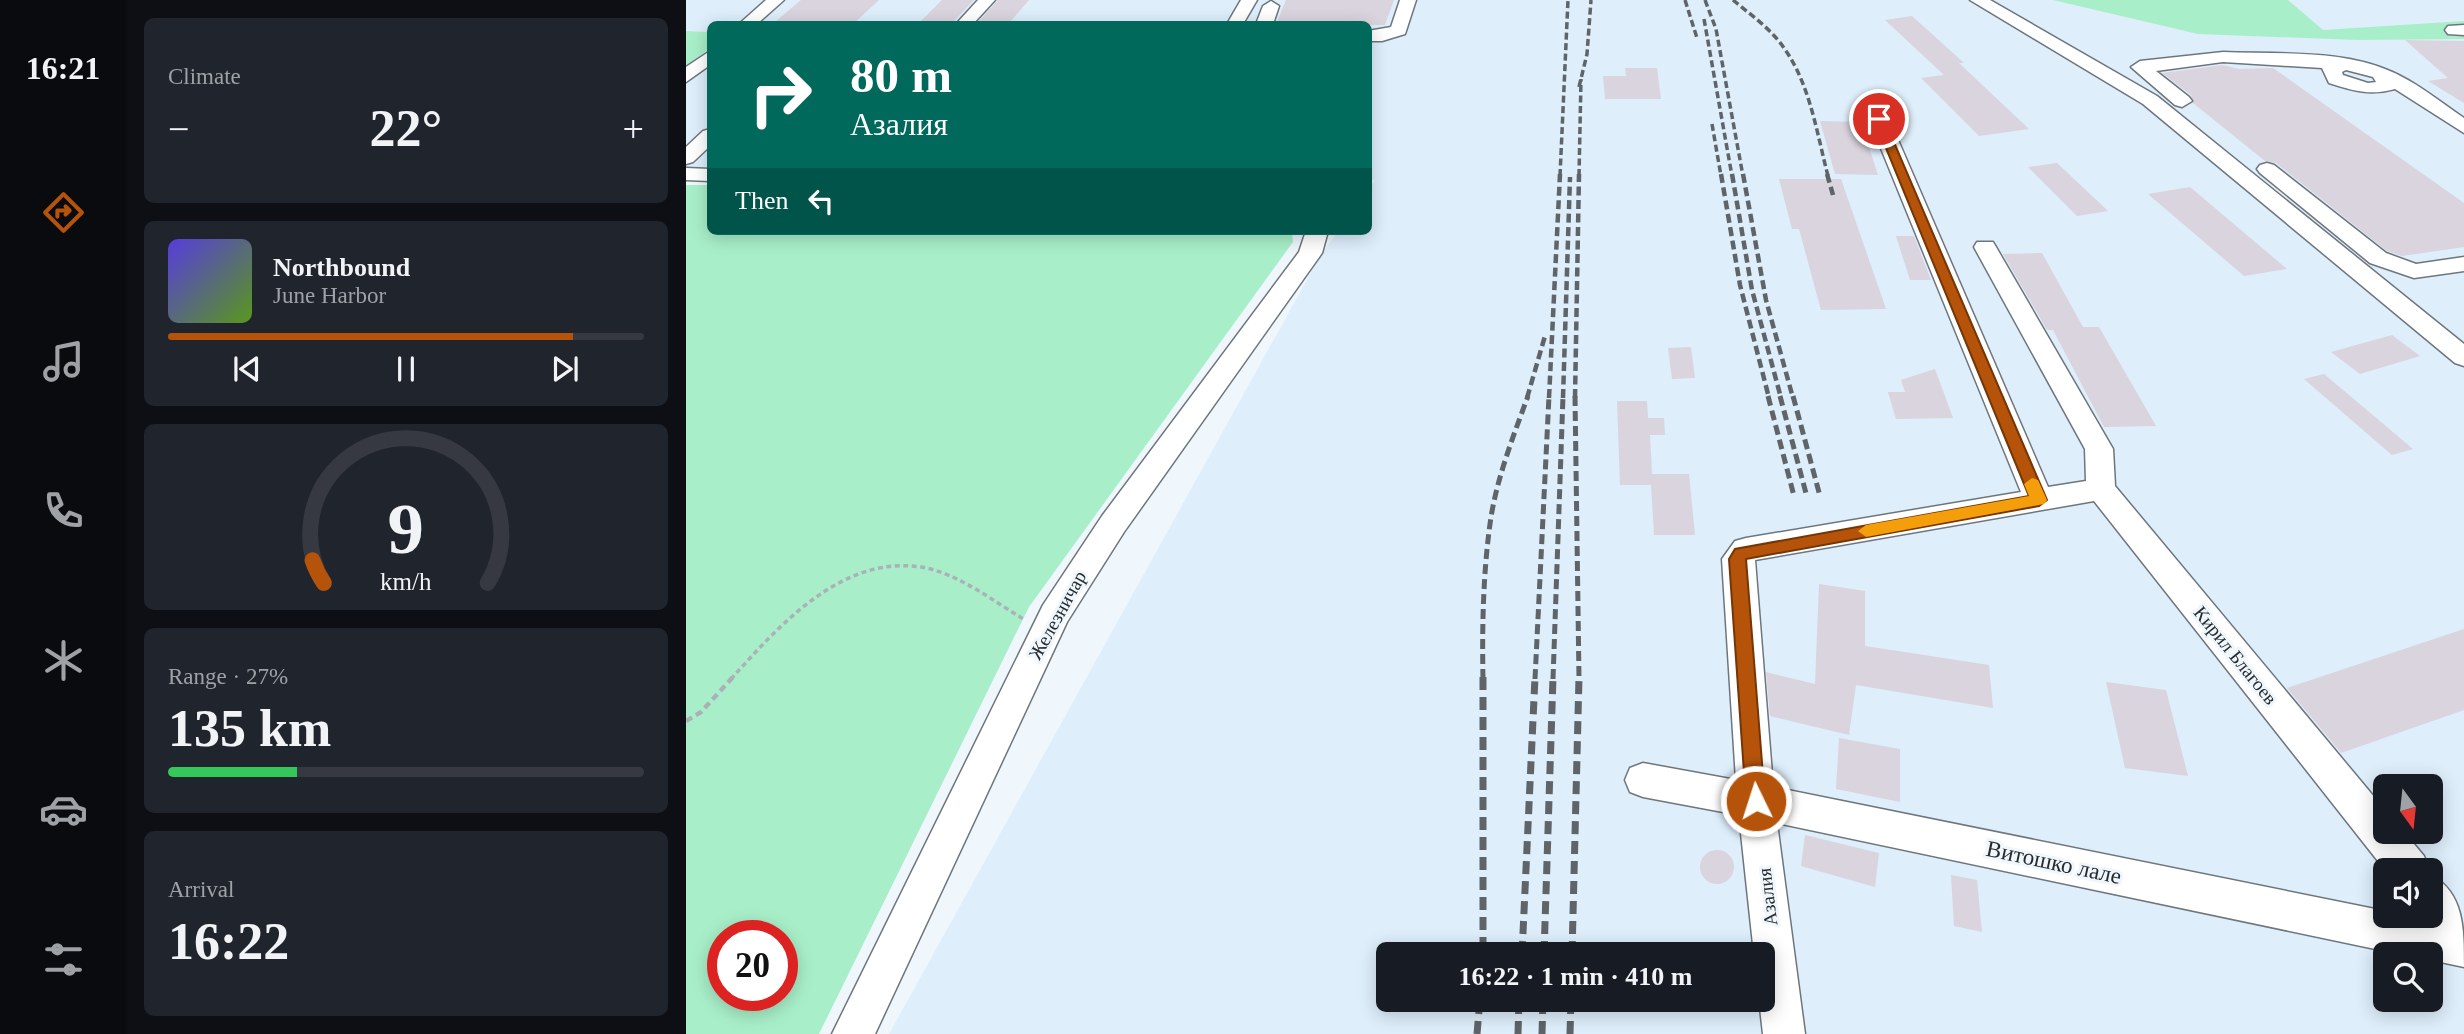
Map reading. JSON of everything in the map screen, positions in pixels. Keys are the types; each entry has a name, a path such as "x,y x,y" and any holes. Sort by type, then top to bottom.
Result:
{"street":[{"path":"751,21 776,0"},
{"path":"967,21 987,0"},
{"path":"1237,21 1249,0"},
{"path":"1372,36 1382,36 1399,30 1408,0"},
{"path":"1978,0 2150,100 2464,357"},
{"path":"1265,21 1271,6"},
{"path":"2464,127 2380,73 2389,81 2385,88 2356,87 2331,74 2331,69 2346,64 2223,57 2140,67 2378,258 2414,271 2464,264"},
{"path":"1879,119 2039,500 2101,489 2099,449 1985,247"},
{"path":"686,160 707,138"},
{"path":"686,160 707,163"},
{"path":"686,174 707,175"},
{"name":"Железничар","path":"853,1034 1045,632 1085,563 1310,253 1316,235"},
{"name":"Кирил Благоев","path":"2101,489 2400,858"},
{"name":"Азалия","path":"1784,1034 1756,801 1737,559 1741,554 2039,500"},
{"name":"Витошко лале","path":"1643,780 2464,947"},
{"path":"2443,910 2464,936"}],"path":[{"path":"686,722 701,712 793,617 833,584 884,566 921,567 976,590 1045,632"}],"shaded area":[{"path":"686,0 2464,0 2464,1034 889,1034 1319,258 1335,235 1372,235 1372,184 1375,180 1372,180 1372,21 707,21 707,32 686,31"},
{"path":"707,56 707,175 686,174 686,76"}],"green space":[{"path":"2053,0 2288,0 2323,30 2464,21 2464,39 2358,40 2198,34"},
{"path":"686,31 707,32 707,50 686,66"},
{"path":"686,185 707,185 707,235 1292,235 1293,242 1029,607 819,1034 686,1034"}],"building":[{"path":"801,0 879,0 856,21 776,21"},
{"path":"942,0 974,0 954,21 921,21"},
{"path":"998,0 1029,0 1011,21 979,21"},
{"path":"1286,0 1394,0 1385,25 1372,25 1372,21 1277,21"},
{"path":"1912,16 1964,63 1959,63 2029,129 1979,136 1921,78 1944,75 1885,20"},
{"path":"2405,40 2464,41 2464,103 2428,81 2448,78"},
{"path":"2223,65 2239,69 2273,68 2464,203 2464,247 2402,256 2387,251 2276,163 2265,161 2193,103 2191,95 2162,73"},
{"path":"1625,68 1657,68 1661,99 1605,99 1603,76 1626,76"},
{"path":"1820,121 1861,122 1878,175 1835,174"},
{"path":"2057,163 2108,211 2077,216 2028,167"},
{"path":"1779,179 1841,179 1886,309 1821,310 1799,229 1792,229"},
{"path":"2190,187 2287,269 2244,276 2148,194"},
{"path":"1896,236 1914,236 1931,280 1910,280"},
{"path":"2042,253 2083,327 2099,327 2156,426 2104,427 2053,330 2047,330 2003,254"},
{"path":"2392,335 2420,356 2360,374 2331,352"},
{"path":"1691,347 1695,378 1672,379 1668,348"},
{"path":"1935,369 1953,418 1896,419 1888,392 1905,392 1901,380"},
{"path":"2324,374 2413,449 2392,455 2304,379"},
{"path":"1617,401 1647,401 1648,418 1664,418 1665,435 1650,435 1652,474 1689,474 1695,535 1654,535 1651,485 1620,485"},
{"path":"1819,584 1865,591 1865,646 1989,665 1993,708 1856,685 1849,735 1770,716 1766,672 1815,684"},
{"path":"2464,629 2464,710 2341,753 2287,688"},
{"path":"2106,682 2166,690 2188,776 2125,768"},
{"path":"1839,738 1900,749 1900,802 1836,789"},
{"path":"1805,835 1879,853 1875,887 1801,866"},
{"path":"1717,850 1729,855 1734,867 1729,879 1717,884 1705,879 1700,867 1705,855"},
{"path":"1951,875 1977,880 1982,932 1954,926"}],"railway":[{"path":"1560,176 1568,0"},
{"path":"1579,87 1587,54 1591,0"},
{"path":"1685,0 1697,38"},
{"path":"1705,0 1716,29 1743,176"},
{"path":"1733,0 1773,35 1793,62 1812,110 1828,176"},
{"path":"1704,19 1732,176"},
{"path":"1579,176 1581,79"},
{"path":"1712,124 1721,176"},
{"path":"1549,398 1560,174"},
{"path":"1575,397 1579,174"},
{"path":"1721,174 1740,285 1769,398"},
{"path":"1732,174 1752,290 1781,398"},
{"path":"1743,174 1766,300 1793,398"},
{"path":"1827,174 1833,195"},
{"path":"1563,398 1570,177"},
{"path":"1527,398 1545,336"},
{"path":"1483,942 1483,640 1486,563 1490,524 1501,475 1528,396"},
{"path":"1535,679 1549,396"},
{"path":"1553,679 1563,396"},
{"path":"1768,396 1794,496"},
{"path":"1780,396 1807,497"},
{"path":"1793,396 1820,496"},
{"path":"1575,397 1579,678"},
{"path":"1523,942 1535,677"},
{"path":"1544,942 1553,677"},
{"path":"1572,942 1579,678"},
{"path":"1477,1034 1479,1012"},
{"path":"1518,1034 1519,1012"},
{"path":"1542,1034 1543,1012"},
{"path":"1570,1034 1571,1012"}],"slow traffic":[{"path":"1866,531 2039,500 2032,484"}],"route":[{"path":"1756,801 1737,559 1741,554 1746,550 2039,500 1879,119"}]}
